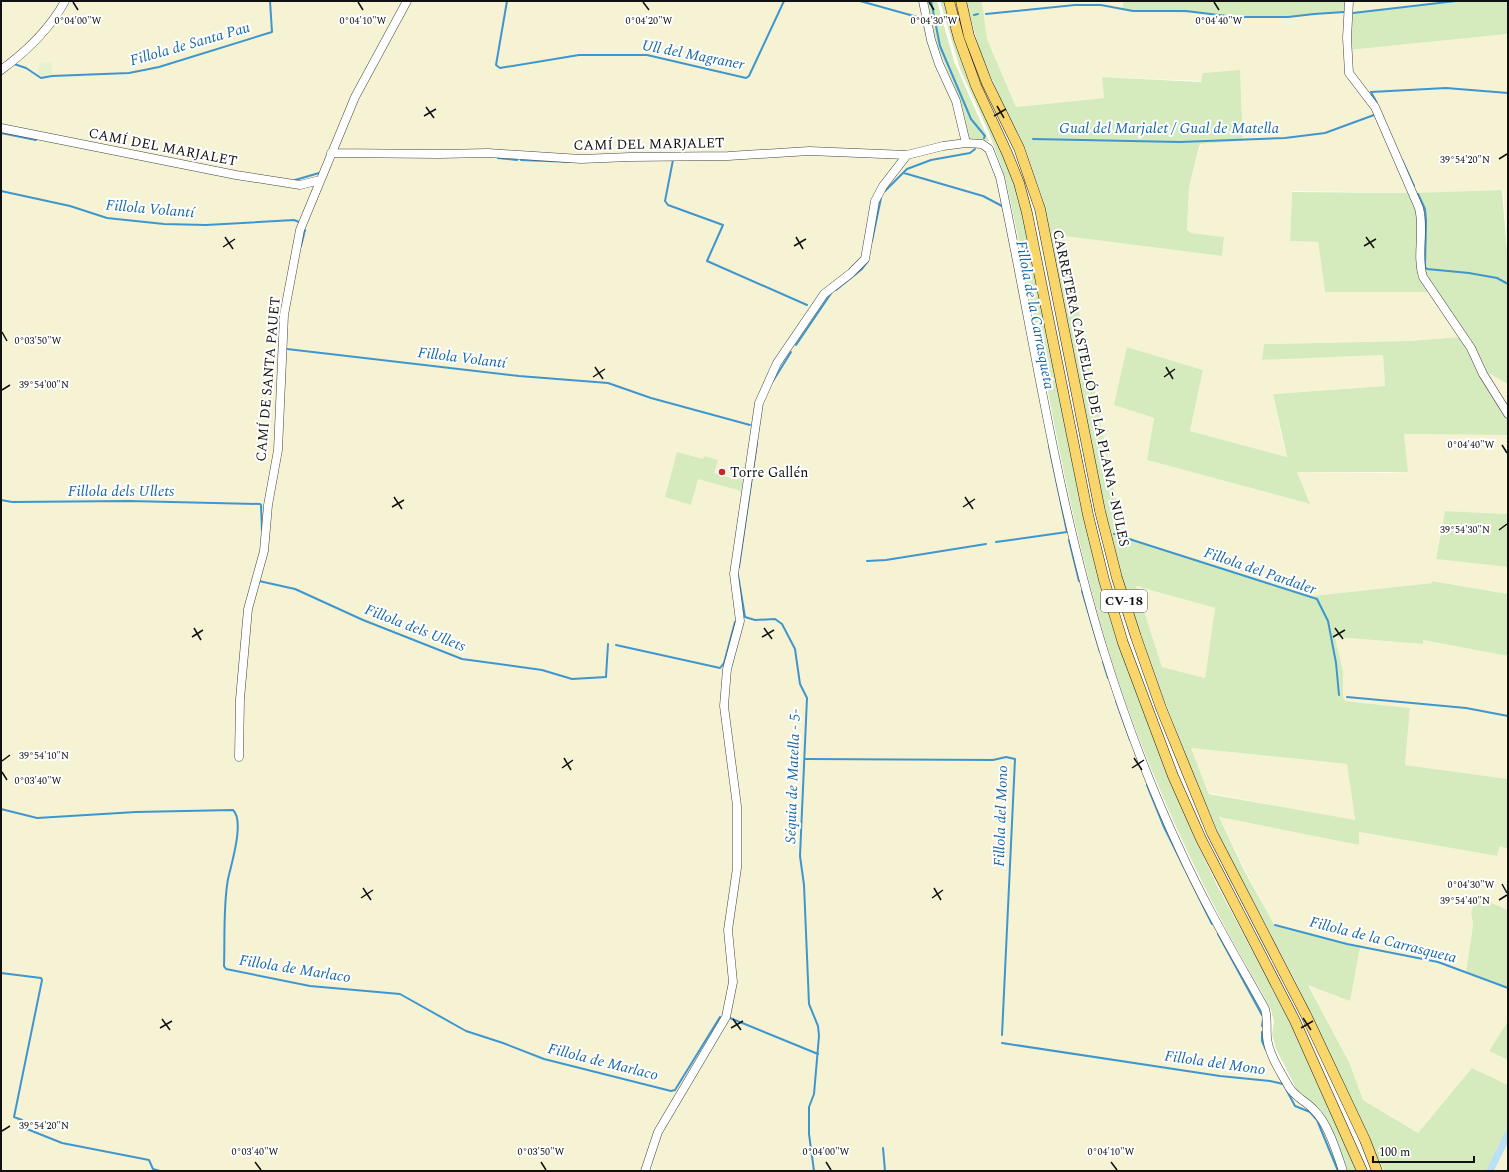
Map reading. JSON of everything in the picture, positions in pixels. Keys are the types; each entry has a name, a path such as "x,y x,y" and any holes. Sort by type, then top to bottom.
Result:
{"main road":[{"name":"CARRETERA CASTELLÓ DE LA PLANA - NULES","path":"949,1 959,39 976,86 1019,183 1027,213 1083,493 1104,580 1124,643 1174,776 1200,839 1295,1021 1362,1171"},
{"name":"CARRETERA CASTELLÓ DE LA PLANA - NULES","path":"961,1 969,36 987,83 1019,148 1040,209 1100,511 1117,578 1136,637 1169,729 1212,833 1306,1015 1365,1140 1377,1171"}],"street":[{"path":"1,70 40,37 55,19 65,1"},
{"name":"CAMÍ DE SANTA PAUET","path":"239,757 240,699 248,608 264,551 268,505 278,450 284,315 300,230 355,97 407,1"},
{"path":"923,1 931,40 939,64 956,101 966,143"},
{"path":"1348,1 1349,15 1346,38 1349,73 1375,107 1419,208 1422,223 1420,263 1423,277 1471,348 1483,374 1508,414"},
{"name":"CAMÍ DEL MARJALET","path":"1,128 243,176 300,185 320,180"},
{"name":"CAMÍ DEL MARJALET","path":"332,153 488,153 581,159 728,156 809,151 907,155 943,146 966,143 982,144 989,149 1000,177 1062,494 1087,593 1104,652 1128,722 1157,800 1180,851 1228,944 1265,1010 1268,1020 1267,1037 1270,1050 1290,1088 1299,1099 1314,1109 1321,1118 1343,1171"},
{"path":"645,1171 658,1132 726,1017 733,982 728,930 737,868 737,806 724,706 727,670 740,621 734,574 759,403 777,363 824,294 852,273 865,259 875,201 883,186 907,155"}],"shaded area":[{"path":"1,1 64,1 54,18 1,69"},
{"path":"66,1 406,1 354,97 320,179 300,184 1,127 1,71 12,63"},
{"path":"407,1 926,1 936,42 959,99 970,142 907,154 630,156 332,152 356,98"},
{"path":"982,1 1123,1 1122,10 1209,14 1233,17 1288,18 1313,14 1347,13 1345,69 1371,103 1411,193 1292,191 1290,241 1318,242 1325,292 1431,292 1460,337 1409,341 1264,344 1263,360 1383,355 1385,386 1273,394 1287,457 1190,431 1203,370 1127,347 1115,405 1154,418 1147,460 1309,504 1297,472 1407,472 1404,434 1508,435 1508,514 1445,511 1436,558 1508,567 1508,594 1433,581 1432,583 1313,596 1157,548 1123,535 1064,236 1222,256 1224,237 1191,233 1187,228 1189,187 1201,144 1243,141 1240,71 1203,73 1201,81 1102,77 1104,98 1016,107 987,39"},
{"path":"1353,1 1459,1 1353,13"},
{"path":"1508,34 1508,262 1503,190 1416,193 1382,117 1351,71 1349,50"},
{"path":"1,130 300,186 321,180 332,153 519,157 809,152 905,156 882,185 865,255 830,288 764,387 733,574 739,620 724,690 737,807 736,868 729,917 732,975 725,1016 658,1132 644,1171 1,1171"},
{"path":"982,145 995,167 1081,577 1156,801 1264,1010 1265,1037 1289,1089 1319,1119 1341,1171 645,1171 659,1133 727,1017 734,982 730,946 738,868 726,690 741,621 736,581 752,456 766,387 824,295 861,266 876,202 908,156 943,147"},
{"path":"1483,370 1508,384 1508,411"},
{"path":"1136,586 1215,608 1205,678 1162,667"},
{"path":"1335,637 1422,644 1423,640 1508,656 1508,779 1405,765 1410,708 1345,701 1343,697 1343,671"},
{"path":"1191,748 1347,764 1355,821 1209,793"},
{"path":"1219,817 1359,845 1358,832 1497,856 1500,846 1508,849 1508,910 1477,897 1471,912 1473,925 1466,972 1508,989 1508,1021 1489,1051 1508,1060 1508,1085 1472,1068 1418,1133 1363,1100 1350,1064 1308,984 1360,947 1275,926"},
{"path":"1508,1136 1508,1171 1491,1171"}],"green space":[{"path":"927,1 937,1 954,61 989,141 970,142 959,99 936,42"},
{"path":"940,1 945,1 1009,170 1021,207 1080,503 1103,592 1164,764 1193,835 1216,883 1291,1024 1357,1171 1348,1171 1322,1111 1297,1090 1276,1049 1272,1034 1274,1022 1271,1010 1226,929 1185,847 1149,763 1127,706 1106,641 1072,510 1005,177 989,133 960,69"},
{"path":"966,1 982,1 987,39 1016,107 1104,98 1102,77 1201,82 1203,73 1240,70 1243,141 1200,144 1189,187 1187,229 1191,233 1224,237 1222,256 1064,236 1123,535 1157,548 1313,596 1432,583 1432,581 1508,594 1508,656 1423,640 1423,644 1335,637 1343,671 1343,697 1345,701 1410,708 1405,765 1508,779 1508,849 1500,846 1497,856 1359,832 1359,845 1219,817 1245,872 1275,926 1360,947 1350,1001 1308,985 1350,1064 1363,1100 1418,1133 1472,1068 1508,1085 1508,1135 1491,1171 1384,1171 1295,980 1226,850 1203,798 1161,692 1125,588 1100,490 1043,200 1024,145 997,91 979,48","holes":["1136,586 1215,608 1205,678 1162,667","1191,748 1347,764 1355,820 1209,794"]},
{"path":"1123,1 1347,1 1347,13 1314,14 1288,18 1233,17 1209,14 1122,10"},
{"path":"1459,1 1508,1 1508,34 1349,50 1349,25 1353,13"},
{"path":"42,62 52,63 52,74 43,77 38,74 39,66"},
{"path":"1502,190 1508,264 1508,384 1483,370 1431,292 1325,292 1318,242 1290,241 1292,192 1412,193"},
{"path":"1460,337 1508,417 1508,435 1404,434 1408,472 1297,472 1310,504 1147,460 1154,418 1114,405 1127,347 1203,370 1190,431 1287,457 1273,394 1385,386 1383,355 1262,360 1264,344 1409,341"},
{"path":"677,452 703,459 704,456 718,460 714,473 737,480 742,467 745,467 741,491 698,479 691,505 665,497"},
{"path":"1445,511 1508,514 1508,567 1436,559"},
{"path":"1477,897 1508,910 1508,989 1466,972 1473,925 1471,912"},
{"path":"1508,1021 1508,1060 1489,1051"}],"waterway":[{"name":"Fillola de Santa Pau","path":"14,64 26,68 41,78 52,76 129,73 159,67 272,32 270,1"},
{"name":"Ull del Magraner","path":"507,1 496,65 500,68 579,55 647,55 746,78 749,76 784,1"},
{"name":"Ull del Magraner","path":"860,1 921,18"},
{"name":"Séquia de Matella - 5-","path":"931,1 940,46 971,119 985,136 984,138"},
{"name":"Ull del Magraner","path":"1353,13 1456,1"},
{"name":"Ull del Magraner","path":"986,14 1075,5 1101,5 1133,11 1186,11 1235,17 1288,17 1344,12"},
{"name":"Ull del Magraner","path":"974,15 978,14"},
{"path":"1377,103 1371,92 1446,88 1508,93"},
{"name":"Gual del Marjalet / Gual de Matella","path":"1033,139 1180,142 1285,138 1325,133 1374,115"},
{"path":"1,133 36,140"},
{"name":"Séquia de Matella - 5-","path":"885,191 907,169 931,160 970,153 975,149"},
{"path":"498,158 517,160"},
{"path":"521,160 573,162"},
{"path":"671,160 673,160 665,201 668,205 723,225 707,261 807,305"},
{"path":"1402,160 1414,186"},
{"path":"295,180 319,173"},
{"name":"Fillola de la Carrasqueta","path":"904,173 983,196 1002,206"},
{"name":"Fillola Volantí","path":"1,191 70,206 107,218 164,224 206,225 294,220 299,222"},
{"path":"1418,194 1425,209 1425,267 1427,269 1469,273 1497,278 1508,284"},
{"name":"Séquia de Matella - 5-","path":"872,241 881,198"},
{"name":"Fillola Volantí","path":"301,246 305,230"},
{"name":"Séquia de Matella - 5-","path":"836,290 862,269 868,261"},
{"name":"Séquia de Matella - 5-","path":"796,345 832,292"},
{"name":"Fillola Volantí","path":"285,347 287,349 519,376 608,383 651,398 750,425"},
{"name":"Séquia de Matella - 5-","path":"773,381 791,352"},
{"name":"Séquia de Matella - 5-","path":"739,567 757,443"},
{"name":"Fillola de la Carrasqueta","path":"1049,446 1067,532"},
{"name":"Fillola dels Ullets","path":"1,500 12,502 129,501 260,504 262,530"},
{"name":"Fillola del Pardaler","path":"996,542 1067,532"},
{"name":"Fillola del Pardaler","path":"1126,538 1317,599 1328,621 1336,663 1339,695"},
{"name":"Fillola de la Carrasqueta","path":"1069,540 1079,581"},
{"name":"Fillola del Pardaler","path":"867,561 886,560 986,544"},
{"name":"Séquia de Matella - 5-","path":"738,575 745,617 755,620 775,619 782,624 795,649 800,684 807,698 800,856 804,885 809,1004 818,1026 819,1036 814,1094 809,1107 809,1134 814,1171"},
{"name":"Fillola dels Ullets","path":"259,581 295,589 363,620 462,659 542,670 572,679 606,677 608,644"},
{"name":"Fillola de la Carrasqueta","path":"1082,591 1100,652"},
{"name":"Fillola dels Ullets","path":"616,645 720,668 724,663 735,622"},
{"name":"Fillola de la Carrasqueta","path":"1103,662 1108,678"},
{"name":"Fillola del Pardaler","path":"1347,697 1466,708 1508,716"},
{"name":"Fillola de la Carrasqueta","path":"1116,701 1130,740"},
{"name":"Fillola del Mono","path":"806,759 993,760 1006,757 1015,759 1002,1035"},
{"name":"Fillola de la Carrasqueta","path":"1147,785 1164,827 1212,924"},
{"name":"Fillola de Marlaco","path":"1,809 37,818 136,812 233,810 238,823 236,843 225,900 224,966 226,969 310,986 400,994 466,1031 503,1043 544,1059 671,1091 675,1090 720,1017"},
{"name":"Fillola de la Carrasqueta","path":"1275,925 1347,944 1438,962 1508,988"},
{"path":"1218,934 1262,1015"},
{"path":"1,973 41,978 42,980 14,1117 22,1120 22,1127 62,1143 149,1160 153,1169 160,1171"},
{"name":"Fillola de Marlaco","path":"730,1018 818,1054"},
{"path":"1262,1026 1263,1019"},
{"path":"1262,1032 1262,1041 1266,1050"},
{"name":"Fillola del Mono","path":"1002,1043 1283,1084"},
{"path":"1286,1089 1295,1106 1310,1112 1317,1120 1338,1171"},
{"path":"1490,1171 1508,1134"},
{"path":"883,1148 885,1171"}],"place":[{"name":"Torre Gallén","path":"722,472"}]}
